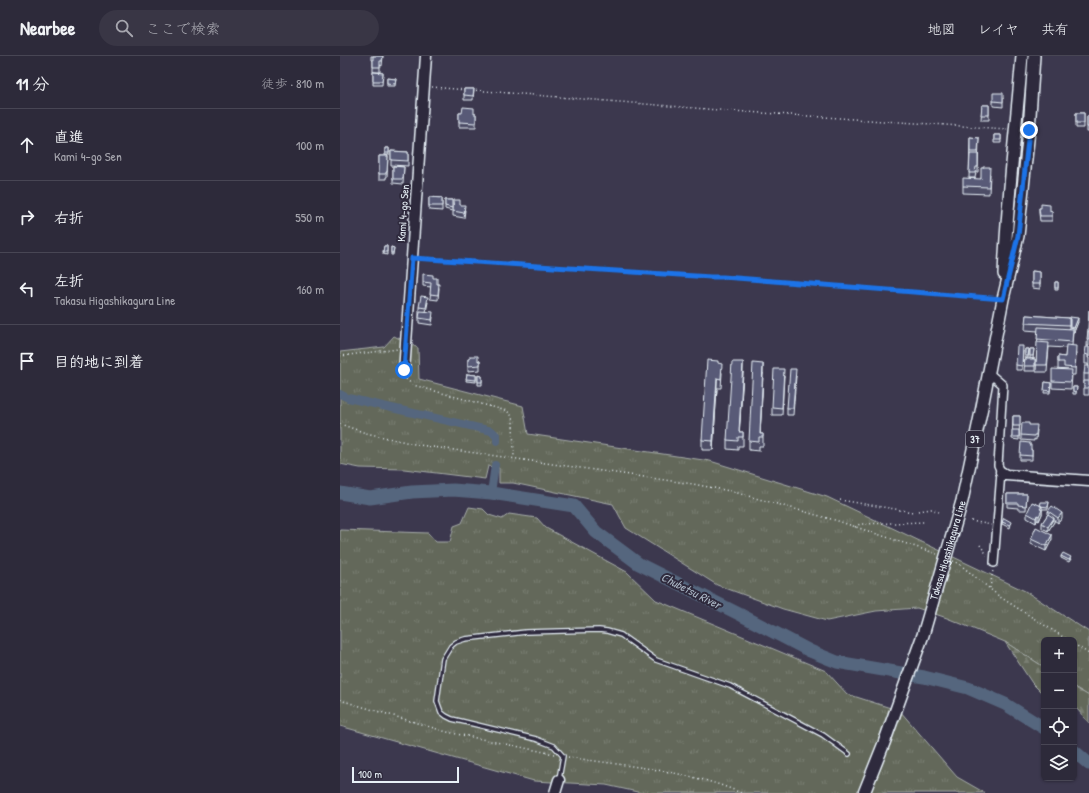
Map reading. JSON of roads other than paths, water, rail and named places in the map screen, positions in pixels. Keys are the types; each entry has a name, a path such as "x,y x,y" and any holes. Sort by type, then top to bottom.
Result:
{"main road":[{"name":"Takasu Higashikagura Line","path":"1003,299 1006,235 1022,56"},
{"name":"Takasu Higashikagura Line","path":"864,793 884,743 923,635 962,501 1003,299 1018,236 1029,130 1034,56"}],"street":[{"name":"Kami 4-go Sen","path":"404,372 426,56"},
{"path":"989,373 1003,385 998,465 1001,472 994,563"},
{"path":"1001,472 1006,475 1089,481"},
{"path":"554,793 558,780"}],"lane":[{"path":"558,780 563,756 554,746 536,739 446,716 441,712 437,701 443,659 451,646 465,639 526,632 599,630 615,633 621,635 656,660 730,686 823,735 849,754"}],"waterway":[{"path":"340,394 348,398 492,431 497,436 497,441"},
{"path":"491,493 495,465"},
{"name":"Chubetsu River","path":"340,493 370,498 412,492 453,490 491,493 574,506 596,532 639,564 810,651 837,662 924,677 968,688 1005,704 1041,726"},
{"name":"Chubetsu River","path":"1077,754 1089,764"}]}
